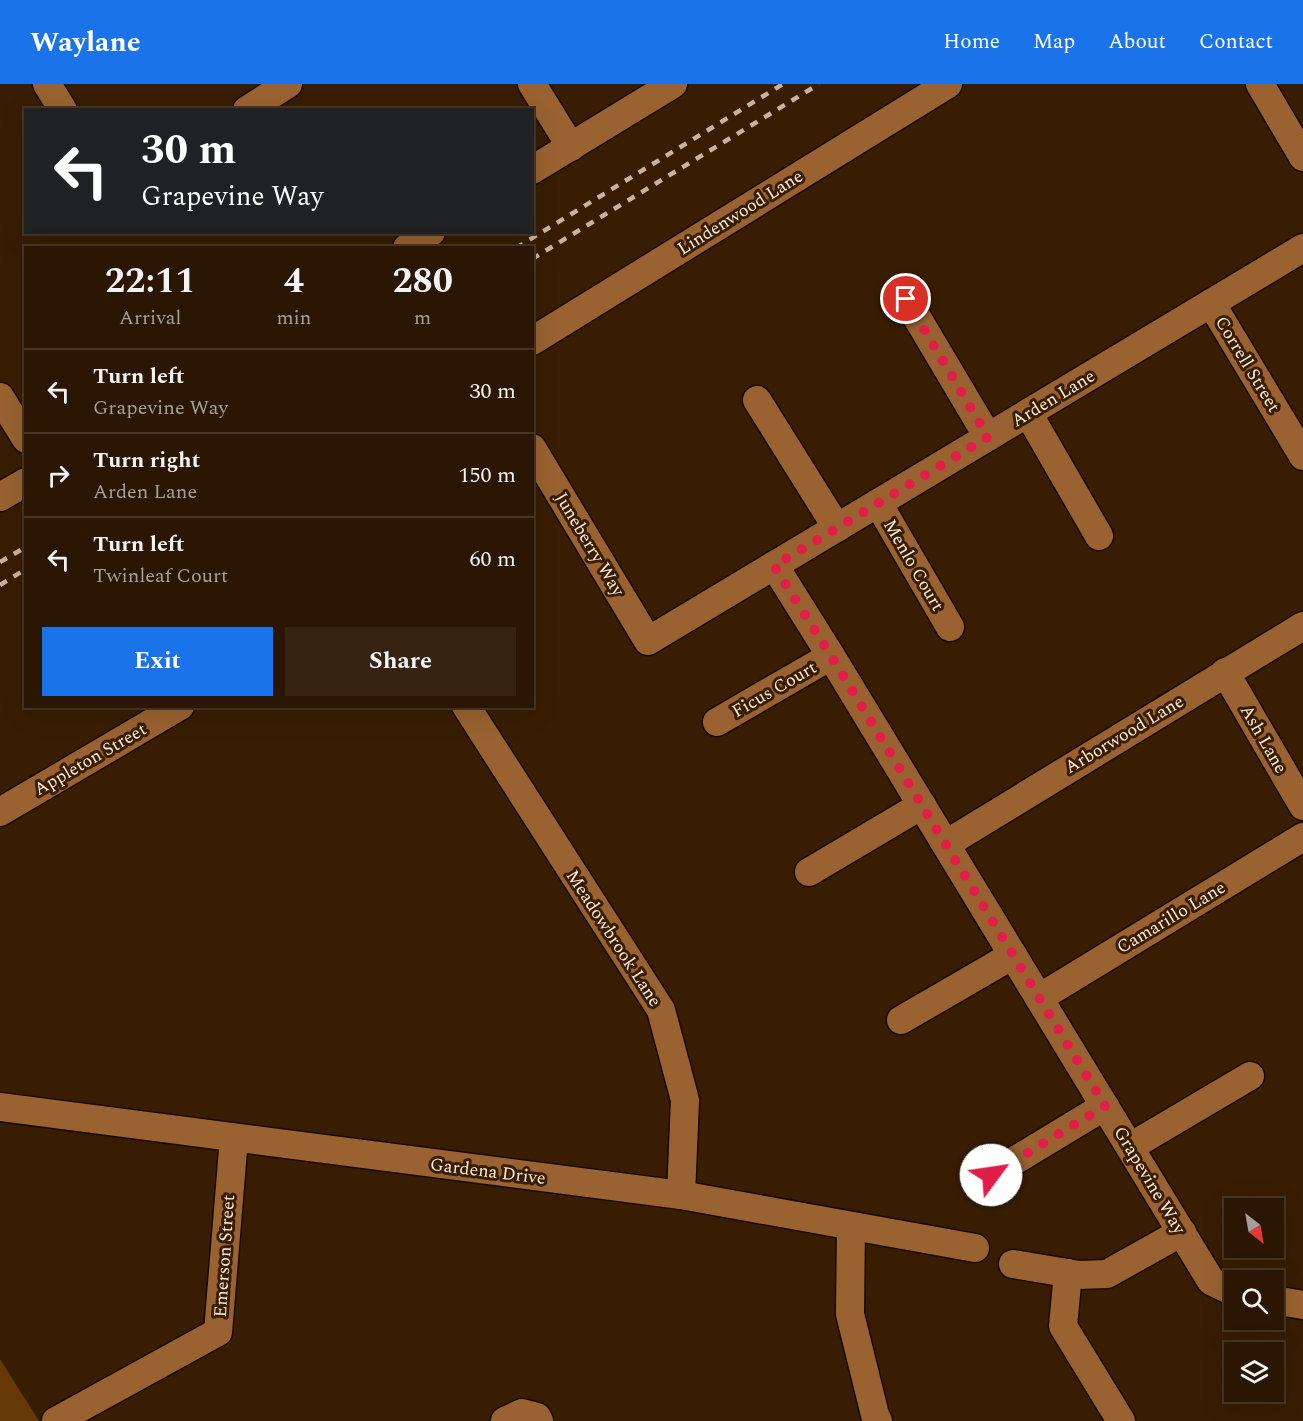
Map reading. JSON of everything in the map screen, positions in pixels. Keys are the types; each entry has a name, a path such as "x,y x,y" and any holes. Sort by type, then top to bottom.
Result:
{"street":[{"path":"47,84 62,108"},
{"path":"250,108 288,84"},
{"path":"532,84 571,147"},
{"path":"534,169 673,84"},
{"name":"Lindenwood Lane","path":"534,340 948,84"},
{"path":"1260,84 1303,158"},
{"path":"410,246 428,234"},
{"name":"Arden Lane","path":"648,641 1303,248"},
{"path":"906,299 988,437"},
{"name":"Correll Street","path":"1211,303 1303,456"},
{"path":"0,397 24,437"},
{"path":"757,400 837,528"},
{"path":"1028,413 1099,536"},
{"name":"Juneberry Way","path":"534,451 648,641"},
{"path":"0,497 24,483"},
{"name":"Menlo Court","path":"878,503 950,627"},
{"name":"Grapevine Way","path":"774,566 1212,1281 1224,1287"},
{"name":"Arborwood Lane","path":"946,844 1303,626"},
{"name":"Ficus Court","path":"717,722 831,656"},
{"name":"Ash Lane","path":"1225,672 1303,806"},
{"name":"Appleton Street","path":"0,812 177,708"},
{"name":"Meadowbrook Lane","path":"466,708 661,1010 685,1100 681,1196"},
{"path":"809,872 922,805"},
{"name":"Camarillo Lane","path":"1039,998 1303,837"},
{"path":"901,1020 1013,955"},
{"path":"1130,1147 1250,1076"},
{"path":"991,1175 1105,1106"},
{"name":"Gardena Drive","path":"0,1107 681,1196 975,1248"},
{"name":"Emerson Street","path":"56,1421 218,1332 234,1138"},
{"path":"851,1226 850,1314 878,1421"},
{"path":"1013,1264 1079,1275 1107,1274 1182,1232"},
{"path":"1068,1273 1063,1326 1121,1421"},
{"path":"1284,1302 1303,1305"},
{"path":"505,1421 522,1413 537,1417 539,1421"}],"shaded area":[{"path":"0,1359 39,1421 0,1421"}],"railway":[{"path":"519,246 783,84"},
{"path":"534,258 819,84"},
{"path":"0,562 24,548"},
{"path":"0,585 24,570"}],"route":[{"path":"906,299 988,437 774,566 1105,1106 991,1175"}]}
